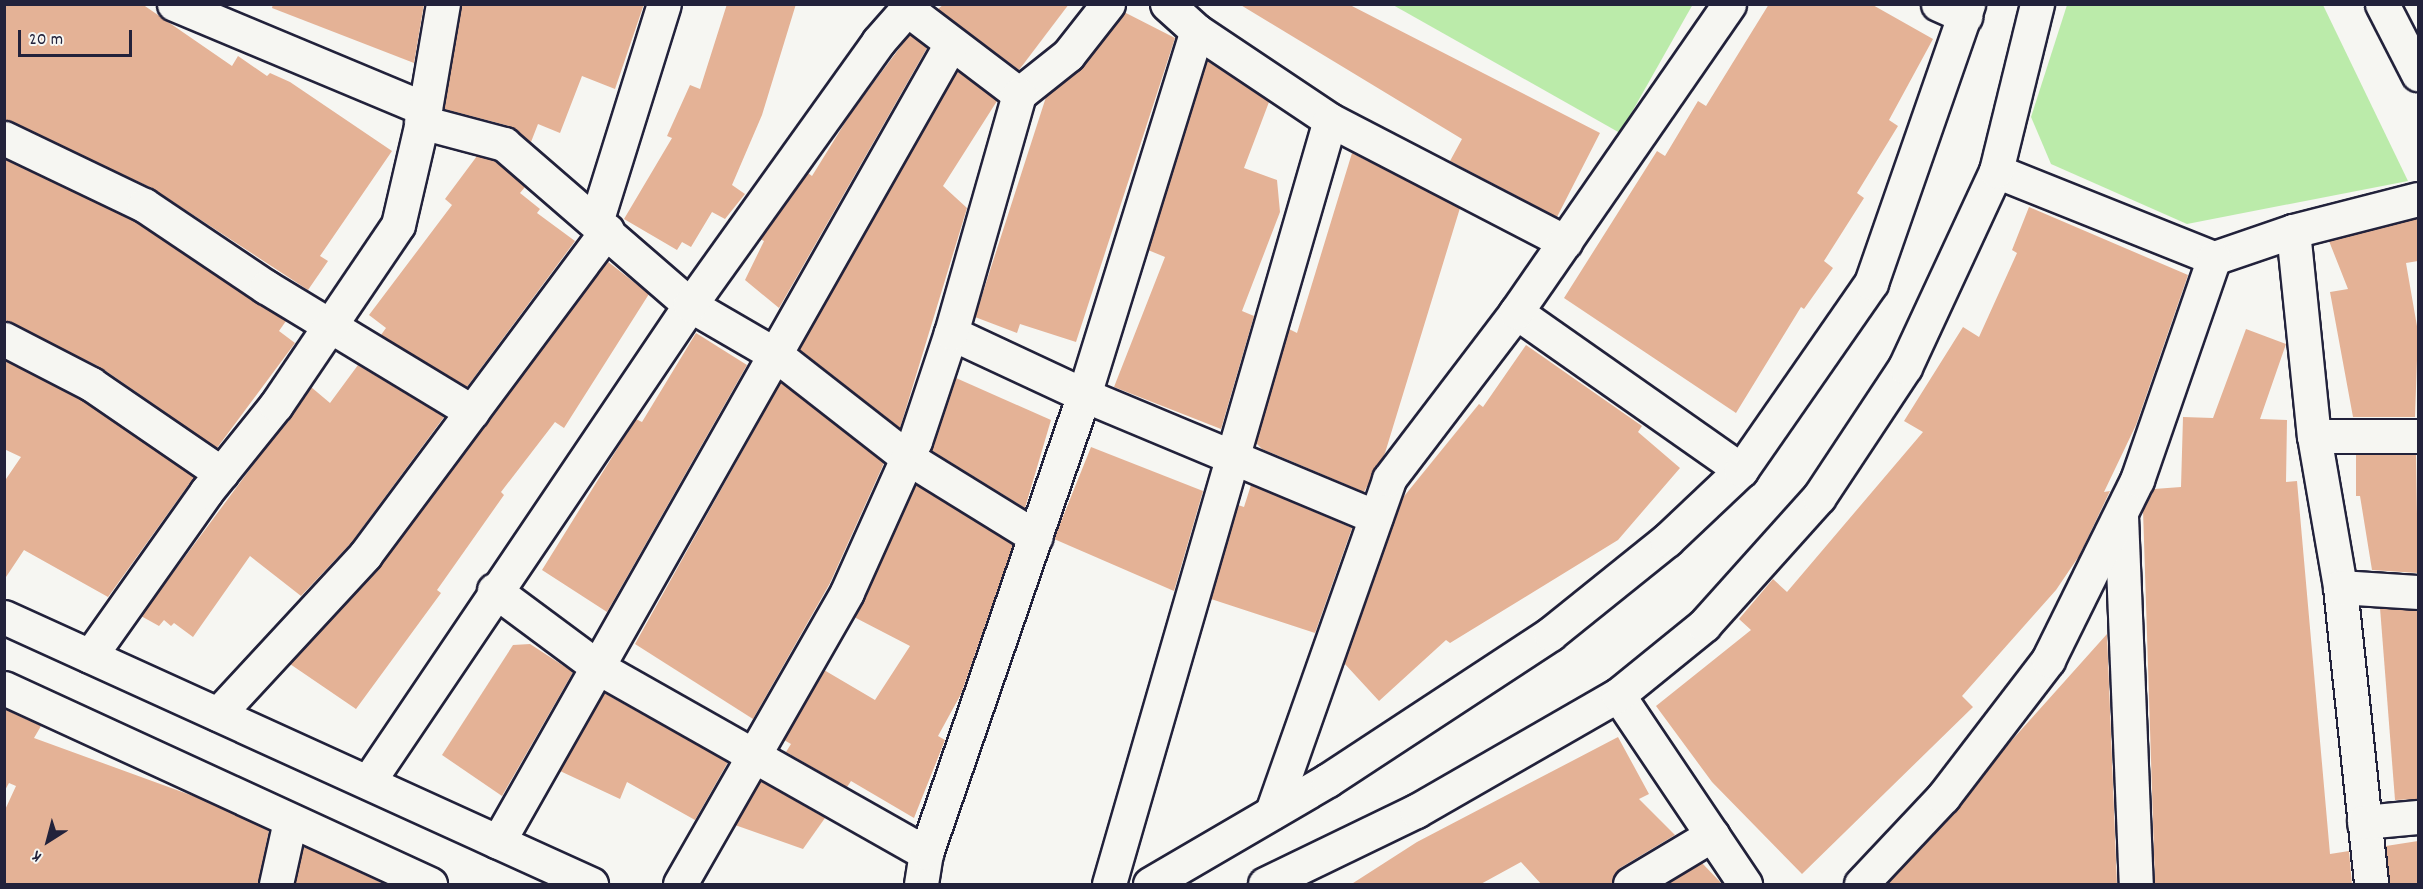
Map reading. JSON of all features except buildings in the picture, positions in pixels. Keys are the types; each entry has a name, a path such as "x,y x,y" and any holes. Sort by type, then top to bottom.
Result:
{"street":[{"path":"174,4 423,116 504,144 602,226 690,306 776,355 908,458 1036,537"},
{"path":"90,656 221,473 276,405 398,225 423,116 442,4"},
{"path":"218,714 365,555 472,412 602,226 664,4"},
{"path":"680,885 847,592 908,458 951,333 1019,94 1068,55 1108,4"},
{"path":"1167,4 1197,31 1330,120 1565,242"},
{"path":"1272,812 1389,479 1516,312 1729,4"},
{"path":"1265,885 1416,811 1618,695 1704,625 1819,497 1905,367 1996,171 2037,4"},
{"path":"2382,4 2408,32 2418,74"},
{"path":"368,782 494,590 690,306 878,42 908,7 951,44 1019,94"},
{"path":"1150,885 1272,812 1550,634 1667,540 1741,470 1871,283 1957,8"},
{"path":"494,590 599,668 755,757 924,869 1084,395 1197,31"},
{"path":"498,842 599,668 951,44"},
{"path":"1109,885 1236,459 1330,120"},
{"path":"4,138 144,206 328,326 472,412"},
{"path":"1996,171 2214,258 2293,231 2418,199"},
{"path":"2293,231 2314,436 2340,587 2371,885"},
{"path":"1861,885 1943,797 2048,660 2137,480 2214,258"},
{"path":"1516,312 1741,470"},
{"path":"951,333 1084,395 1375,518"},
{"path":"4,339 91,384 221,473"},
{"path":"2314,436 2418,436"},
{"path":"2121,511 2136,885"},
{"path":"2340,587 2418,592"},
{"path":"4,617 591,885"},
{"path":"4,688 430,885"},
{"path":"1618,695 1745,885"},
{"path":"2364,822 2418,817"},
{"path":"276,885 290,821"},
{"path":"1630,885 1712,835"}],"green space":[{"path":"1693,4 1620,133 1393,5"},
{"path":"2067,5 2323,5 2408,181 2187,224 2051,164 2031,117"}]}
